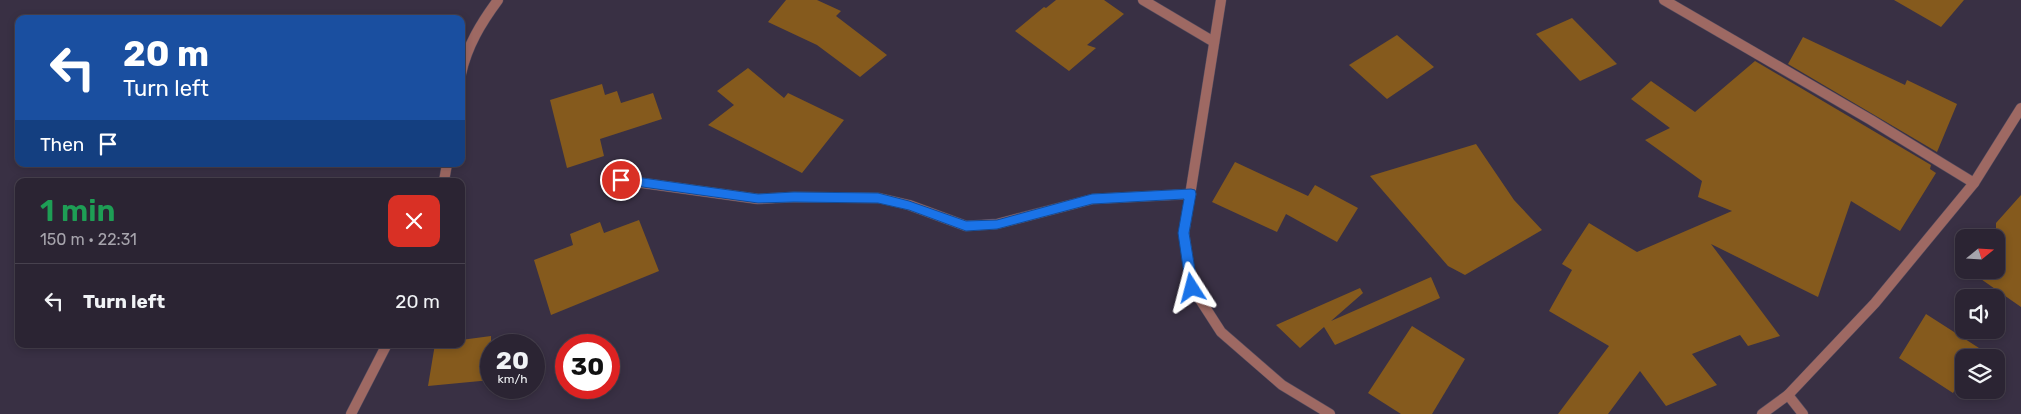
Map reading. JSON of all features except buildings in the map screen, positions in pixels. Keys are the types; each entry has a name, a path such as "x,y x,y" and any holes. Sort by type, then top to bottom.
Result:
{"street":[{"path":"465,58 481,22 498,0"},
{"path":"1143,0 1214,42"},
{"path":"1220,0 1184,233 1192,288 1221,332 1282,384 1330,414"},
{"path":"1664,0 1871,120 1974,183"},
{"path":"1762,414 1788,395 1875,303 1974,183 2021,108"},
{"path":"621,180 758,198 878,198 909,205 966,226 997,224 1092,199 1191,194"},
{"path":"351,414 385,348"},
{"path":"1788,395 1803,414"}],"route":[{"path":"621,180 758,198 878,198 909,205 966,226 997,224 1092,199 1191,194 1184,233 1192,288"}]}
